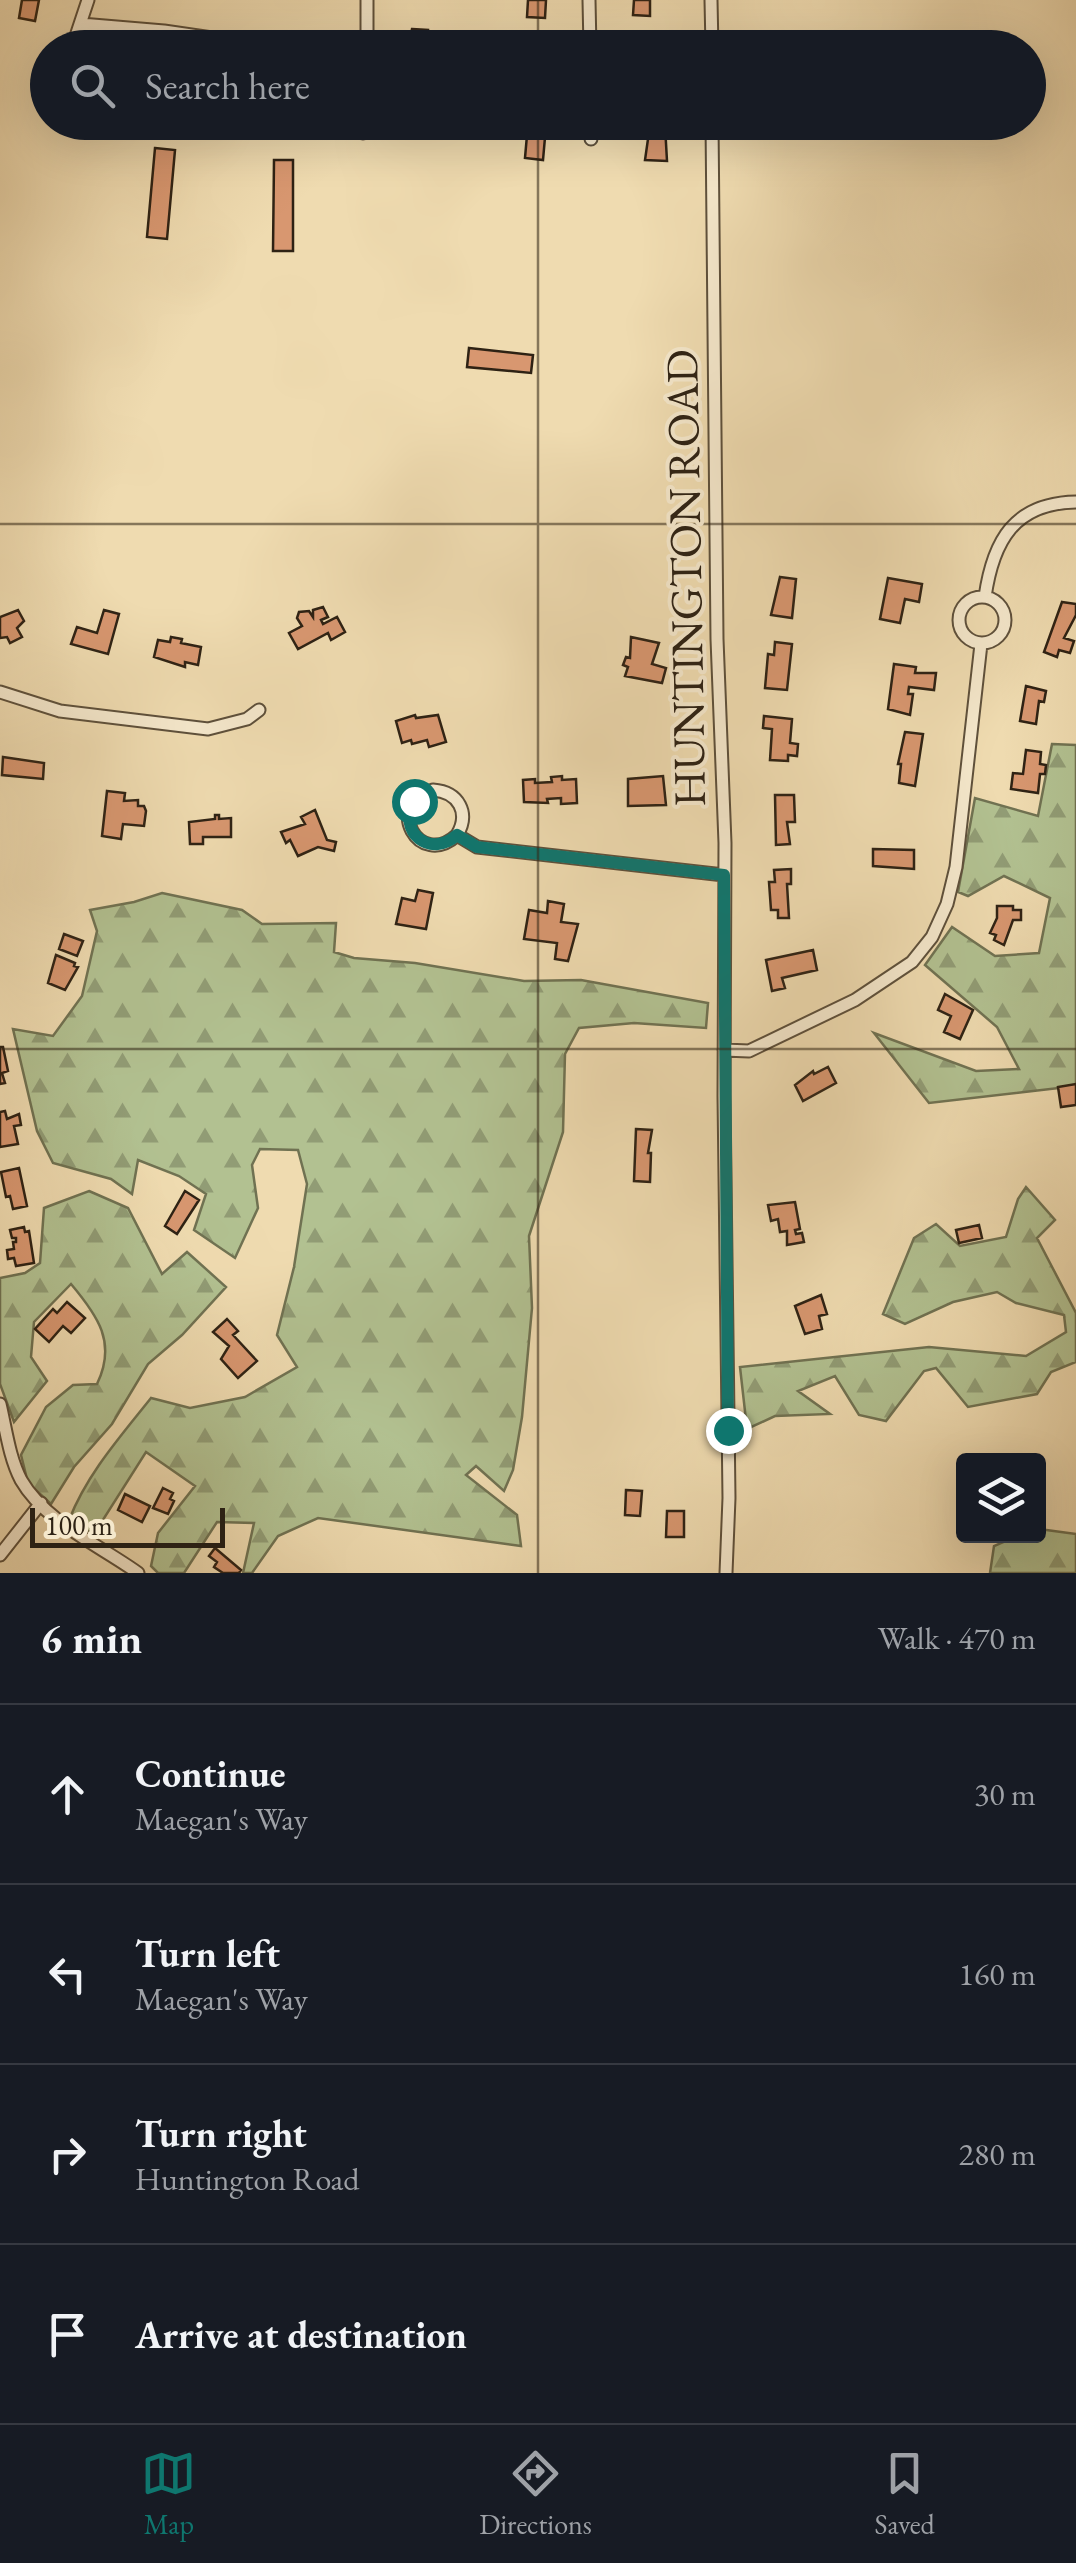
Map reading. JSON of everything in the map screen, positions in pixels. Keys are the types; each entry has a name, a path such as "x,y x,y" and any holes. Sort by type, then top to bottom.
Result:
{"street":[{"path":"79,30 88,0"},
{"path":"367,0 367,30"},
{"path":"589,0 590,30"},
{"path":"711,0 712,30"},
{"path":"81,24 152,30"},
{"name":"HUNTINGTON ROAD","path":"712,140 717,639 724,875 729,1498 726,1573"},
{"path":"985,597 996,548 1010,528 1042,507 1076,502"},
{"path":"985,597 1001,606 1006,624 999,637 981,644 966,638 959,618 969,601 985,597"},
{"path":"724,1050 749,1051 855,1000 912,962 932,936 956,867 981,644"},
{"path":"0,692 60,711 208,729 247,720 259,710"},
{"path":"433,790 454,796 464,818 457,835 436,846 419,840 408,822 414,801 433,790"},
{"path":"457,835 477,847 724,875"},
{"path":"0,1404 21,1479 41,1503 79,1534 138,1573"},
{"path":"0,1555 41,1503"}],"green space":[{"path":"1052,744 1076,745 1076,1086 929,1103 874,1033 976,1071 1019,1069 997,1027 925,965 952,927 995,956 1039,953 1050,898 1004,876 968,896 958,892 975,798 1038,816"},
{"path":"162,893 242,910 262,924 336,923 334,952 354,958 415,963 524,981 581,980 708,1003 706,1028 634,1023 579,1028 565,1054 563,1132 529,1236 532,1308 513,1470 504,1491 476,1466 466,1475 517,1515 521,1546 318,1518 278,1536 252,1573 243,1573 254,1523 217,1522 184,1573 158,1573 151,1566 158,1533 195,1486 146,1452 94,1534 69,1520 95,1471 151,1398 190,1408 245,1397 297,1367 277,1335 294,1267 307,1184 298,1150 260,1149 252,1165 258,1208 235,1258 194,1230 206,1194 179,1176 138,1160 132,1194 111,1179 53,1163 37,1131 13,1029 53,1036 82,996 97,931 90,910"},
{"path":"1026,1187 1055,1220 1037,1238 1076,1313 1076,1362 1051,1372 1037,1394 968,1407 936,1368 924,1371 886,1421 859,1415 835,1376 798,1391 830,1414 775,1416 747,1429 740,1367 929,1347 1026,1356 1066,1332 1064,1315 1016,1303 997,1292 953,1302 905,1324 883,1314 914,1238 936,1224 960,1246 1006,1237"},
{"path":"89,1191 128,1208 162,1274 187,1252 226,1287 182,1335 148,1364 112,1424 74,1467 51,1504 28,1483 21,1455 46,1407 73,1385 97,1384 103,1369 105,1343 96,1319 71,1284 34,1322 31,1357 47,1381 14,1422 0,1384 0,1278 25,1273 40,1263 44,1208"},
{"path":"1046,1530 1076,1534 1076,1573 990,1573 994,1546 1046,1543"}],"building":[{"path":"22,0 39,0 35,21 19,18"},
{"path":"528,0 546,0 545,18 527,17"},
{"path":"634,0 650,0 650,16 633,15"},
{"path":"527,140 545,140 543,160 525,158"},
{"path":"648,140 666,140 667,161 645,160"},
{"path":"155,148 175,150 167,239 147,237"},
{"path":"274,160 293,160 293,251 273,251"},
{"path":"469,348 533,355 531,373 467,367"},
{"path":"780,577 796,579 792,618 771,615"},
{"path":"888,578 922,584 919,602 905,599 900,623 880,619"},
{"path":"1062,602 1076,604 1076,615 1064,638 1074,641 1070,653 1059,650 1057,657 1044,652"},
{"path":"323,607 328,617 321,620 323,624 337,617 345,632 331,640 328,633 298,649 289,633 302,626 297,618 299,612 309,611 313,617 313,610"},
{"path":"18,610 24,621 17,628 22,637 10,643 7,637 0,638 0,617"},
{"path":"104,610 119,614 108,654 71,644 77,627 97,633"},
{"path":"171,637 201,647 198,665 185,662 185,667 154,657 158,640 170,642"},
{"path":"631,637 659,643 652,664 666,668 662,683 625,676 628,667 623,665 626,657 630,658"},
{"path":"775,642 792,644 787,690 765,688 768,654 774,655"},
{"path":"894,664 916,667 915,673 936,673 934,690 909,687 908,694 913,694 910,715 888,709"},
{"path":"1026,686 1046,691 1044,702 1039,701 1036,724 1020,721"},
{"path":"415,715 438,715 446,742 429,747 427,740 402,743 396,721"},
{"path":"764,716 792,719 790,743 798,744 797,756 788,755 788,761 770,760 772,729 763,728"},
{"path":"905,732 923,734 915,786 899,783 898,764"},
{"path":"1026,750 1041,752 1040,764 1046,765 1045,774 1040,774 1038,793 1011,789 1013,773 1023,774"},
{"path":"3,757 44,763 43,779 2,775"},
{"path":"562,776 562,780 576,779 577,803 561,804 561,798 547,799 548,803 524,802 523,780 552,782 551,777"},
{"path":"663,776 666,805 628,806 628,779"},
{"path":"107,791 125,793 124,801 138,800 138,806 144,806 146,811 144,826 123,824 121,839 102,836"},
{"path":"775,795 794,795 795,822 787,822 790,844 776,845"},
{"path":"315,810 327,840 336,842 334,851 318,847 298,856 281,832 305,824 301,817"},
{"path":"215,815 219,819 231,818 231,837 203,837 203,844 190,844 189,822 215,819"},
{"path":"873,849 914,850 914,869 873,866"},
{"path":"791,869 791,884 787,884 789,918 778,918 778,910 771,910 769,882 775,882 774,870"},
{"path":"418,890 433,893 426,929 396,924 402,898 415,901"},
{"path":"548,901 564,904 561,922 578,924 568,961 555,959 557,943 524,939 529,910 547,913"},
{"path":"997,906 1021,910 1021,920 1013,920 1004,945 990,933 997,918"},
{"path":"64,934 83,941 77,956 59,949"},
{"path":"813,950 817,970 782,978 785,988 772,991 766,960"},
{"path":"56,955 78,967 65,990 48,983"},
{"path":"945,994 973,1010 960,1039 944,1032 951,1016 938,1010"},
{"path":"0,1047 8,1071 2,1073 5,1083 0,1084"},
{"path":"828,1067 836,1083 803,1101 795,1085 813,1071 814,1074"},
{"path":"1076,1084 1076,1105 1061,1107 1058,1087"},
{"path":"5,1111 7,1119 19,1114 21,1125 14,1126 18,1144 0,1147 0,1112"},
{"path":"636,1129 652,1130 648,1153 650,1182 634,1181"},
{"path":"19,1168 27,1206 13,1209 1,1172"},
{"path":"185,1191 199,1200 177,1234 165,1226"},
{"path":"795,1202 800,1229 795,1230 796,1234 802,1233 804,1242 787,1245 787,1231 780,1232 778,1219 771,1221 768,1205"},
{"path":"979,1225 982,1238 959,1243 956,1230"},
{"path":"24,1227 25,1232 29,1231 34,1263 16,1266 14,1258 8,1259 7,1250 14,1249 16,1242 10,1230"},
{"path":"821,1295 827,1314 819,1316 822,1329 805,1334 795,1306"},
{"path":"67,1302 85,1318 71,1333 63,1326 49,1342 35,1329 53,1309 57,1313"},
{"path":"227,1319 238,1331 233,1335 257,1361 238,1378 221,1359 229,1346 213,1332"},
{"path":"163,1488 173,1493 168,1514 153,1508"},
{"path":"626,1490 642,1491 640,1516 625,1515"},
{"path":"125,1494 150,1506 142,1522 118,1510"},
{"path":"667,1511 684,1511 684,1537 666,1537"},
{"path":"215,1548 241,1570 239,1573 223,1573 214,1567 217,1562 209,1556"}],"route":[{"path":"414,801 408,822 419,840 430,845 448,843 457,835 477,847 724,875 728,1430"}]}
